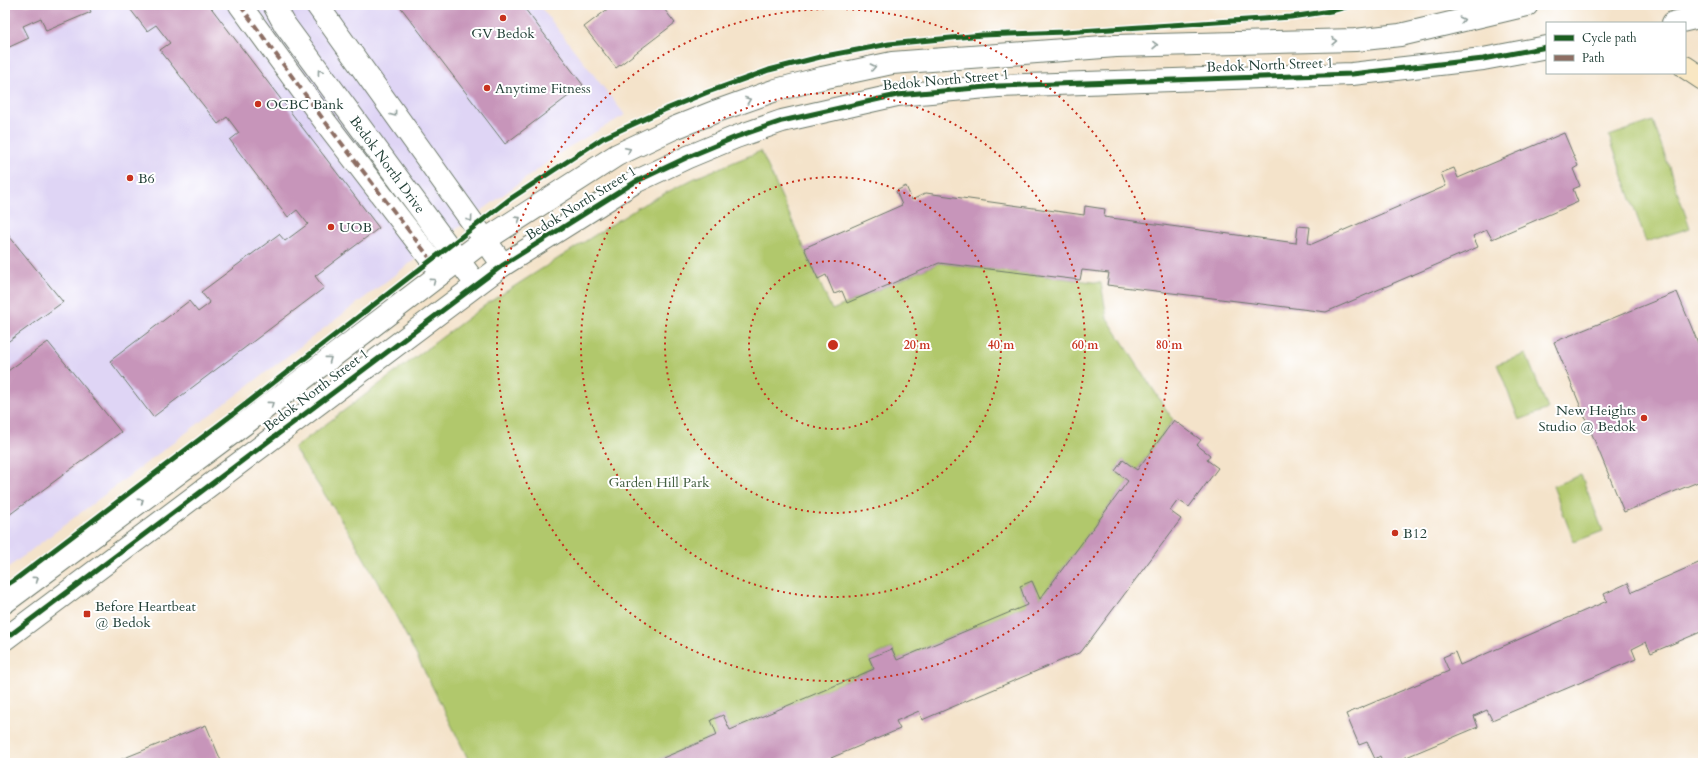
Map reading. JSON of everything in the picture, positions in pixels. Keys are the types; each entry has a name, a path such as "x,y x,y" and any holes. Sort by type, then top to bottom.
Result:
{"main road":[{"path":"1686,67 1703,79"}],"street":[{"path":"240,5 323,119 432,261"},
{"name":"Bedok North Drive","path":"274,5 285,25 476,284"},
{"path":"317,5 503,265"},
{"name":"Bedok North Street 1","path":"5,602 237,429 485,240 617,155 674,128 776,90 822,78 892,63 1116,46 1355,40 1400,35 1527,5"},
{"path":"1678,22 1703,16"},
{"name":"Bedok North Street 1","path":"5,639 503,265 636,182 688,157 736,137 782,121 897,95 998,86 1352,74 1483,59 1546,47"}],"shaded area":[{"path":"5,5 539,5 625,115 567,148 409,264 5,570"}],"green space":[{"path":"1653,121 1690,228 1646,242 1609,136"},
{"name":"Garden Hill Park","path":"761,151 832,310 939,263 1101,283 1107,318 1173,420 1137,470 1123,460 1115,471 1128,481 1040,599 1032,581 1019,587 1027,605 897,660 892,648 869,658 874,669 730,730 723,715 711,720 717,735 651,763 470,763 413,649 368,565 345,526 294,448 488,303 644,204 695,178"},
{"path":"1526,354 1548,409 1519,420 1497,364"},
{"path":"1581,475 1603,531 1574,542 1553,486"}],"building":[{"path":"5,5 88,5 91,12 46,31 41,18 23,26 29,38 5,49"},
{"path":"127,5 209,5 379,228 315,276 324,288 153,417 110,361 189,301 198,312 210,303 201,292 279,234 285,241 308,224 297,210 288,217 230,140 239,133 227,117 218,124 160,50 170,43 156,25 147,31"},
{"path":"399,5 522,5 583,85 505,144"},
{"path":"613,5 661,5 675,23 616,68 584,27"},
{"path":"1564,133 1578,166 1573,169 1580,186 1573,189 1578,202 1492,239 1487,230 1473,236 1478,247 1326,312 1107,285 1109,273 1082,270 1080,280 939,263 847,303 842,291 834,294 826,275 818,279 804,248 902,205 896,191 906,186 912,200 926,193 1084,215 1085,206 1105,209 1104,217 1296,243 1298,226 1310,227 1308,243 1312,244 1446,186 1441,173 1454,168 1458,178"},
{"path":"5,231 63,302 6,343 5,341"},
{"name":"New Heights Studio @ Bedok","path":"1677,292 1703,355 1703,480 1624,512 1554,342"},
{"path":"48,342 121,432 5,518 5,373"},
{"path":"1174,420 1201,440 1197,445 1210,455 1207,460 1218,468 1189,507 1178,500 1170,511 1181,519 1081,652 922,720 919,711 896,721 900,729 819,763 651,763 717,735 711,720 723,715 730,730 874,669 869,658 892,649 897,660 1027,605 1020,586 1032,581 1040,599 1128,481 1115,471 1123,460 1137,470"},
{"path":"1703,561 1703,631 1651,653 1646,642 1632,649 1636,659 1492,720 1487,710 1474,716 1478,727 1392,763 1383,763 1380,756 1375,759 1367,742 1359,745 1346,714 1449,671 1443,657 1455,652 1460,665 1607,601 1604,594 1628,583 1632,592"},
{"path":"206,725 222,763 112,763"}],"marked path":[{"path":"240,5 323,119 432,261"}],"cycle path":[{"path":"5,586 233,414 510,199 603,138 664,110 769,70 820,57 889,44 982,35 1065,32 1291,17 1331,11 1353,5"},
{"path":"5,639 503,265 635,182 688,157 736,137 782,121 897,95 998,86 1352,74 1483,59 1546,47"}],"place":[{"name":"GV Bedok","path":"503,18"},
{"name":"Anytime Fitness","path":"487,88"},
{"name":"OCBC Bank","path":"258,104"},
{"name":"B6","path":"130,178"},
{"name":"UOB","path":"331,227"},
{"name":"New Heights Studio @ Bedok","path":"1644,418"},
{"name":"B12","path":"1395,533"},
{"name":"Before Heartbeat @ Bedok","path":"87,614"}]}
